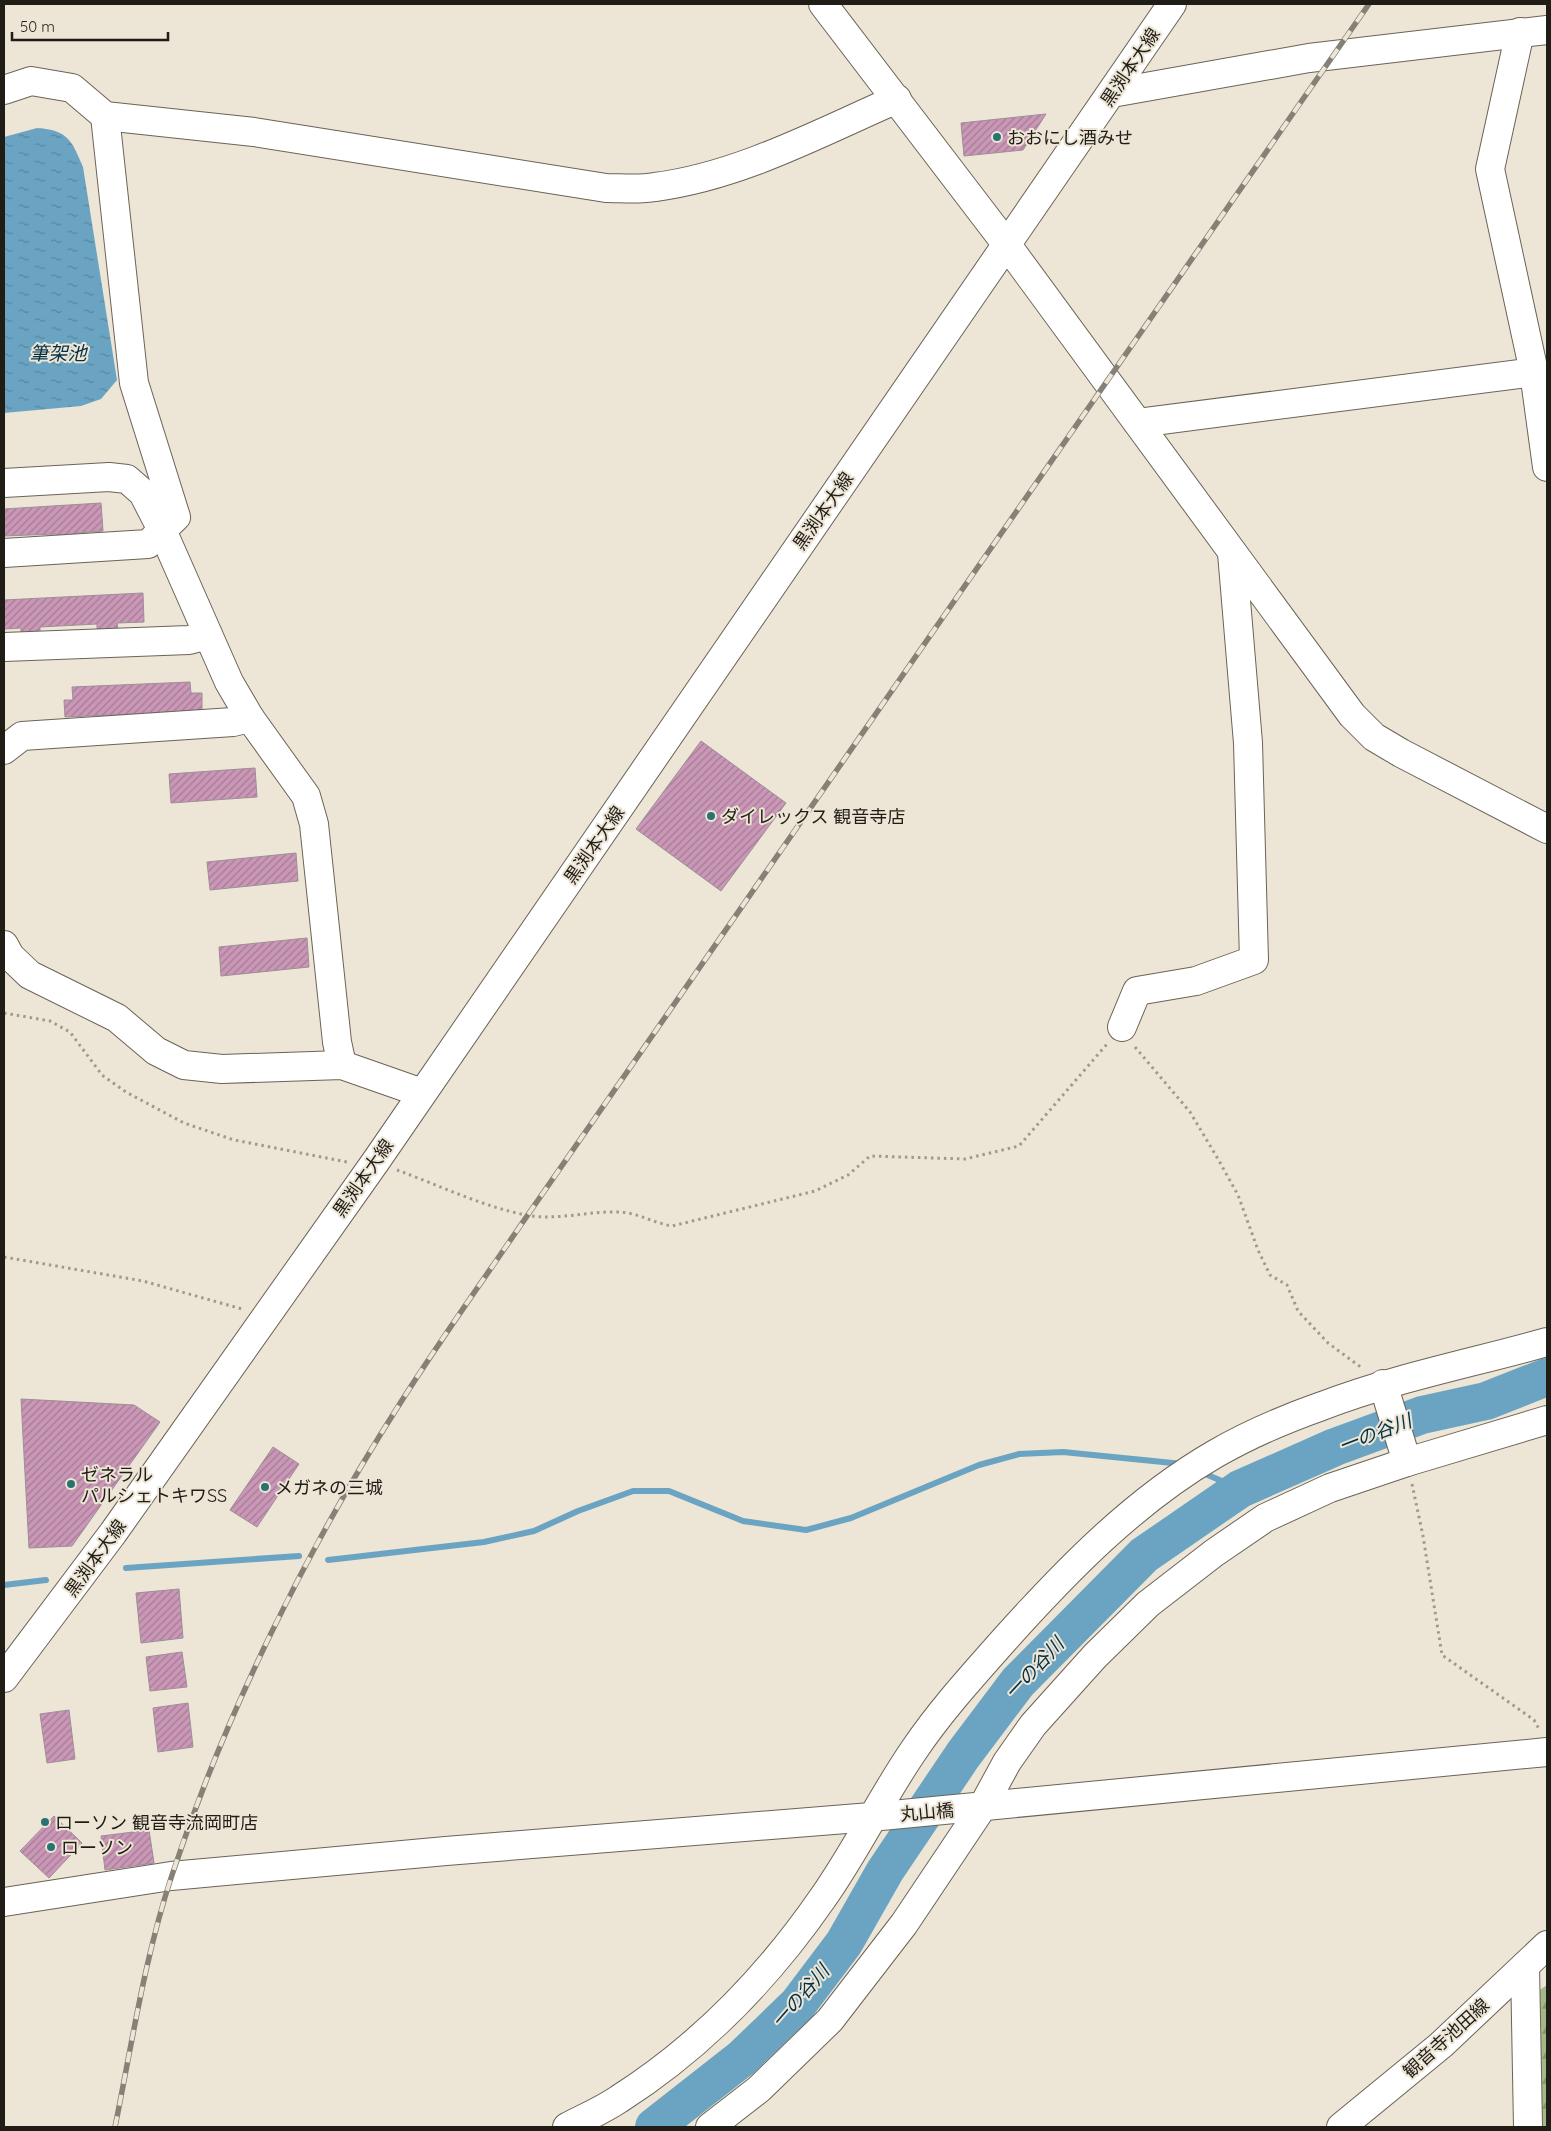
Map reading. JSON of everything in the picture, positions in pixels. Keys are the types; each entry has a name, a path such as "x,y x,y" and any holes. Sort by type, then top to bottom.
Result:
{"street":[{"path":"823,4 1007,245 1352,715 1374,737 1401,753 1547,829"},
{"name":"黒渕本大線","path":"4,1678 113,1533 364,1162 422,1094 1172,4"},
{"path":"1112,93 1309,58 1547,30"},
{"path":"1520,32 1490,169 1534,372 1547,467"},
{"path":"4,90 31,81 72,88 105,116 254,132 606,188 654,188 701,179 779,151 897,99"},
{"path":"4,553 148,544 176,517 134,384 128,344 105,116"},
{"path":"1138,423 1534,372"},
{"path":"4,483 109,477 127,479 143,493 162,530 229,682 250,718 306,796 314,824 337,1042 342,1065"},
{"path":"1122,1027 1136,991 1196,982 1254,960 1248,743 1232,553"},
{"path":"4,647 189,640 208,635"},
{"path":"4,750 22,736 233,722 250,718"},
{"path":"4,945 10,956 30,975 117,1018 156,1051 184,1065 222,1069 342,1065 422,1094"},
{"path":"567,2127 617,2101 676,2059 742,1997 772,1965 822,1899 863,1835 871,1817 921,1740 974,1674 1059,1579 1124,1520 1214,1455 1284,1422 1383,1384 1457,1367 1547,1342"},
{"path":"1383,1384 1407,1462"},
{"path":"710,2127 759,2089 830,2020 904,1924 983,1806 1006,1762 1033,1725 1095,1656 1148,1604 1214,1553 1265,1518 1330,1488 1407,1462 1547,1420"},
{"name":"丸山橋","path":"4,1902 171,1876 446,1851 871,1817 1545,1744"},
{"name":"観音寺池田線","path":"1341,2127 1441,2045 1547,1945"},
{"path":"1525,1966 1528,2127"}],"path":[{"path":"4,1013 50,1021 70,1032 102,1075 126,1092 184,1123 234,1140 364,1162 504,1210 527,1216 545,1217 616,1212 634,1213 656,1224 672,1226 815,1191 848,1175 870,1156 965,1159 1019,1146 1122,1027 1141,1056 1190,1112 1238,1195 1258,1250 1270,1275 1287,1285 1298,1311 1328,1343 1383,1384"},
{"path":"4,1257 143,1281 250,1311"},
{"path":"1407,1462 1423,1536 1442,1655 1534,1720 1545,1744"}],"green space":[{"path":"1547,1985 1547,2127 1536,2127 1532,1995"}],"water":[{"name":"筆架池","path":"37,128 56,131 68,138 76,150 83,167 117,380 101,399 81,406 4,413 4,137"}],"building":[{"name":"おおにし酒みせ","path":"1046,114 1023,150 964,156 961,123"},
{"path":"101,503 103,531 76,533 76,538 56,540 56,534 4,536 4,509"},
{"path":"143,593 144,622 117,623 118,629 97,630 97,624 40,627 40,632 21,633 21,628 4,629 4,600"},
{"path":"190,682 191,693 202,693 202,711 65,717 64,700 73,700 72,687"},
{"name":"ダイレックス 観音寺店","path":"701,741 786,803 721,891 636,829"},
{"path":"255,768 257,797 171,803 169,774"},
{"path":"296,853 298,881 210,890 207,862"},
{"path":"307,938 309,967 221,976 219,947"},
{"name":"ゼネラル パルシェトキワSS","path":"21,1399 134,1405 160,1422 72,1546 29,1548"},
{"name":"メガネの三城","path":"273,1447 299,1464 257,1527 230,1510"},
{"path":"179,1589 183,1638 141,1643 136,1593"},
{"path":"182,1652 187,1687 150,1691 146,1657"},
{"path":"188,1703 193,1747 158,1752 153,1708"},
{"path":"69,1710 75,1759 47,1763 40,1714"},
{"name":"ローソン","path":"54,1816 82,1843 49,1878 20,1851"},
{"path":"149,1830 154,1863 105,1870 101,1836"}],"waterway":[{"name":"一の谷川","path":"654,2127 742,2058 798,2004 844,1943 885,1871 963,1755 1018,1682 1144,1555 1240,1489 1335,1447 1422,1415 1486,1401 1547,1377"},
{"path":"328,1560 484,1542 534,1531 578,1511 633,1491 669,1491 743,1521 806,1530 851,1518 979,1465 1019,1454 1063,1452 1183,1464"},
{"path":"1201,1472 1240,1489"},
{"path":"126,1568 299,1556"},
{"path":"4,1585 46,1580"}],"railway":[{"path":"115,2127 154,1937 162,1906 193,1814 217,1753 271,1633 332,1516 365,1460 462,1310 1369,4"}],"place":[{"name":"おおにし酒みせ","path":"997,137"},
{"name":"ダイレックス 観音寺店","path":"711,816"},
{"name":"ゼネラル パルシェトキワSS","path":"71,1484"},
{"name":"メガネの三城","path":"265,1487"},
{"name":"ローソン 観音寺流岡町店","path":"45,1822"},
{"name":"ローソン","path":"51,1847"}]}
